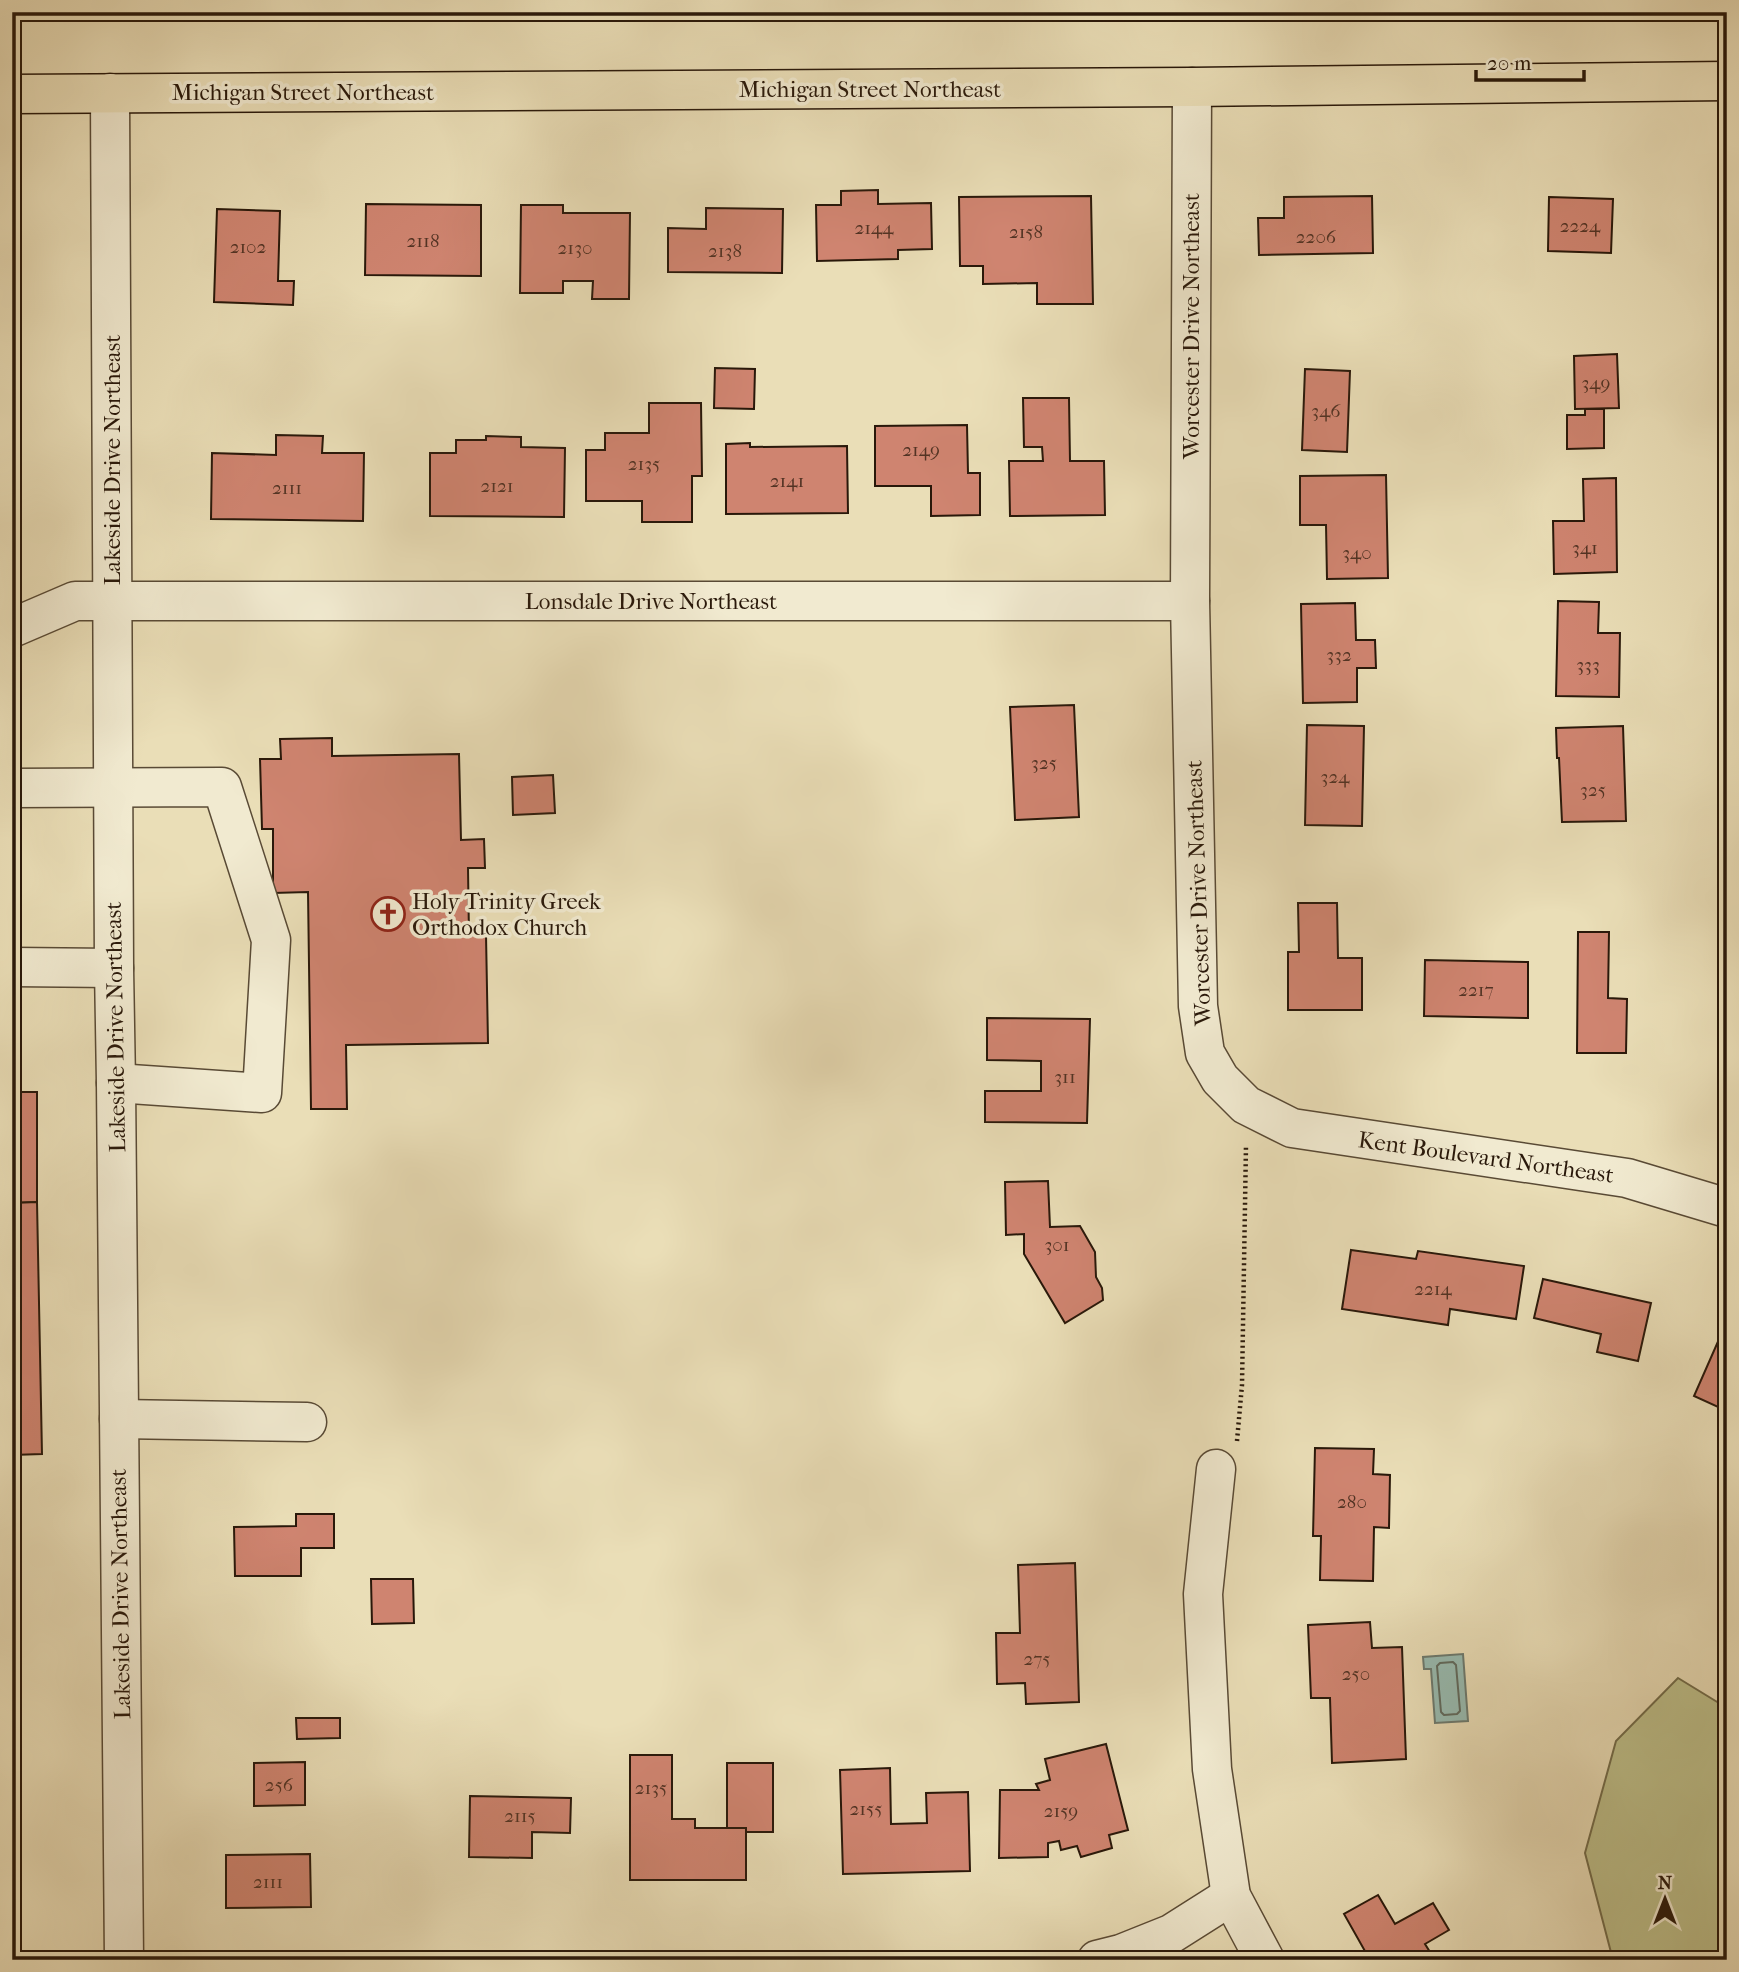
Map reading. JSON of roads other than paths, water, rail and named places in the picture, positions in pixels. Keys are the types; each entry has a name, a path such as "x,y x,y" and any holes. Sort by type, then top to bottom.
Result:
{"main road":[{"name":"Michigan Street Northeast","path":"12,94 1727,81"}],"street":[{"name":"Worcester Drive Northeast","path":"1192,87 1190,601 1198,1006 1205,1053 1220,1079 1246,1105"},
{"name":"Lakeside Drive Northeast","path":"110,93 114,968 124,1960"},
{"name":"Lonsdale Drive Northeast","path":"12,628 75,601 1190,601"},
{"path":"12,788 222,787 271,940 262,1093 116,1083"},
{"path":"12,967 114,968"},
{"name":"Kent Boulevard Northeast","path":"1246,1105 1292,1128 1627,1178 1727,1208"},
{"path":"119,1419 307,1422"},
{"path":"1216,1469 1203,1594 1212,1769 1231,1896 1265,1960"},
{"path":"1097,1960 1121,1954 1171,1934 1231,1896"}],"water":[{"path":"1463,1654 1468,1721 1435,1723 1431,1669 1424,1669 1423,1657"}],"place":[{"name":"Holy Trinity Greek Orthodox Church","path":"388,914"}]}
